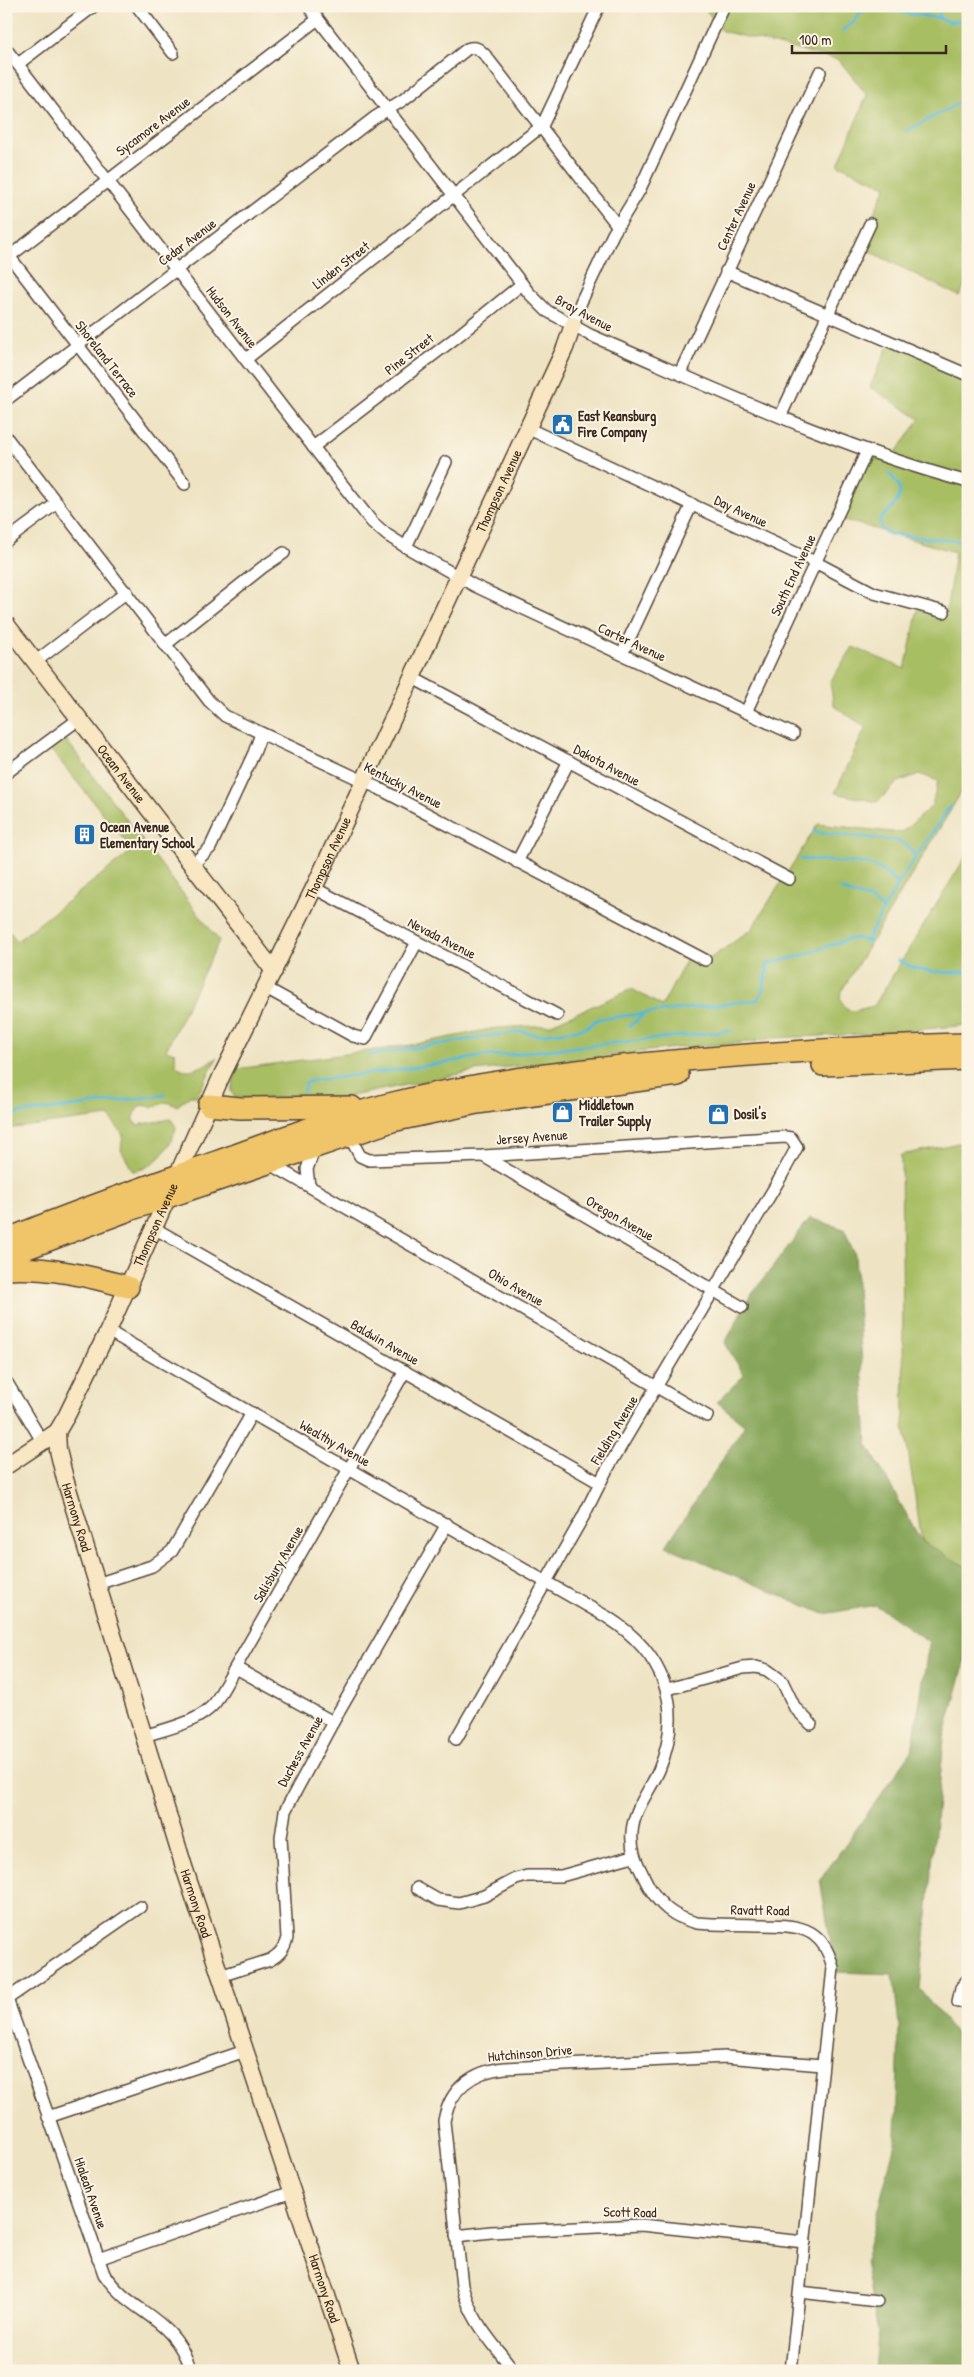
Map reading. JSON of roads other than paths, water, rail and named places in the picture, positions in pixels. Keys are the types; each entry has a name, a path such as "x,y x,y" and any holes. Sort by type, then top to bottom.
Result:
{"highway":[{"path":"6,1240 66,1215 293,1134 384,1106 491,1083 582,1070 751,1054 968,1044"},
{"path":"6,1256 266,1162 425,1113 477,1103 674,1075 766,1068 968,1059"},
{"path":"209,1105 240,1108 319,1109 384,1106"},
{"path":"6,1269 43,1270 100,1279 128,1287"}],"street":[{"path":"18,64 94,6"},
{"path":"137,6 173,53"},
{"name":"Bray Avenue","path":"308,6 522,284 547,311 590,335 867,451 917,468 968,482"},
{"path":"599,6 542,126 618,226"},
{"name":"Thompson Avenue","path":"58,1432 108,1331 209,1105 314,888 565,348 581,302 618,226 639,190 722,11"},
{"name":"Sycamore Avenue","path":"7,255 318,19"},
{"name":"Cedar Avenue","path":"6,400 176,269 473,47 479,48 542,126"},
{"name":"Hudson Avenue","path":"6,49 372,522 387,535 406,547 459,576"},
{"name":"Center Avenue","path":"680,373 820,72"},
{"name":"Linden Street","path":"246,359 455,197 542,126"},
{"path":"781,416 870,224"},
{"name":"Shoreland Terrace","path":"7,255 185,484"},
{"path":"726,272 968,375"},
{"name":"Pine Street","path":"313,447 454,339 522,284"},
{"name":"Day Avenue","path":"527,428 815,562 885,597 932,607 944,612"},
{"name":"Kentucky Avenue","path":"6,437 165,645 217,710 225,716 363,781 705,960"},
{"name":"South End Avenue","path":"746,712 867,451"},
{"path":"406,547 446,462"},
{"path":"6,541 56,503"},
{"path":"622,654 692,504"},
{"path":"165,645 284,553"},
{"name":"Carter Avenue","path":"459,576 475,586 793,734"},
{"path":"35,662 126,592"},
{"name":"Ocean Avenue","path":"9,634 35,662 274,971"},
{"name":"Dakota Avenue","path":"411,677 789,879"},
{"path":"6,773 79,719"},
{"path":"192,865 210,848 261,734"},
{"path":"517,862 569,761"},
{"name":"Nevada Avenue","path":"314,888 557,1015"},
{"path":"266,988 353,1036 365,1039 417,942"},
{"name":"Jersey Avenue","path":"349,1135 360,1156 369,1160 483,1156 765,1138 791,1138"},
{"name":"Fielding Avenue","path":"456,1739 547,1582 600,1483 794,1154 797,1147 791,1138"},
{"path":"309,1186 307,1169 315,1146"},
{"name":"Oregon Avenue","path":"483,1156 742,1307"},
{"name":"Ohio Avenue","path":"266,1162 707,1416"},
{"name":"Baldwin Avenue","path":"154,1228 600,1483"},
{"name":"Wealthy Avenue","path":"108,1331 547,1582"},
{"name":"Salisbury Avenue","path":"144,1736 202,1716 215,1703 406,1371"},
{"path":"6,1381 42,1441"},
{"path":"97,1584 152,1566 172,1551 252,1413"},
{"path":"6,1466 58,1432"},
{"name":"Harmony Road","path":"58,1432 61,1463 144,1736 220,1976 352,2371"},
{"name":"Duchess Avenue","path":"220,1976 270,1960 277,1956 285,1946 287,1938 280,1837 282,1819 289,1802 333,1722 447,1524"},
{"name":"Ravatt Road","path":"547,1582 629,1632 647,1652 668,1689 670,1725 668,1741 658,1772 635,1816 632,1830 633,1856 658,1900 665,1908 683,1919 704,1924 792,1925 809,1931 818,1938 830,1956 833,1968 791,2371"},
{"path":"668,1689 743,1668 756,1667 767,1670 782,1681 795,1708 811,1724"},
{"path":"236,1668 333,1722"},
{"path":"417,1888 438,1900 459,1903 484,1896 516,1879 527,1876 561,1876 633,1856"},
{"path":"7,1998 140,1907"},
{"path":"958,2002 961,1988 968,1979"},
{"name":"Hialeah Avenue","path":"7,1998 98,2259 113,2287 174,2335 186,2356 191,2371"},
{"path":"48,2117 245,2051"},
{"name":"Hutchinson Drive","path":"514,2371 478,2326 465,2300 444,2121 447,2107 457,2090 480,2073 505,2068 726,2057 822,2065"},
{"path":"98,2259 292,2192"},
{"name":"Scott Road","path":"456,2236 491,2232 641,2225 805,2242"},
{"path":"800,2292 877,2301"}],"waterway":[{"path":"842,31 854,22 860,13 871,6"},
{"path":"883,6 909,14 939,18"},
{"path":"941,6 939,18 950,22 962,20 968,26"},
{"path":"907,131 968,98"},
{"path":"889,474 896,481 900,493 895,504 880,519 880,525 883,530 890,534 968,542"},
{"path":"866,941 898,884 950,806"},
{"path":"814,832 899,841 908,846 916,857"},
{"path":"801,859 870,864 881,870 898,884"},
{"path":"841,889 867,898 883,910"},
{"path":"370,1055 522,1031 536,1035 576,1030 585,1028 598,1019 757,1000 763,990 768,970 766,966 770,963 797,957 846,940 856,938 870,942"},
{"path":"898,960 906,965 923,970 968,972"},
{"path":"630,1026 645,1013"},
{"path":"303,1092 306,1083 314,1080 400,1070 485,1056 731,1031"},
{"path":"6,1115 165,1095"}],"place":[{"name":"East Keansburg Fire Company","path":"562,424"},
{"name":"Ocean Avenue Elementary School","path":"84,835"},
{"name":"Middletown Trailer Supply","path":"563,1113"},
{"name":"Dosil's","path":"718,1114"}]}
